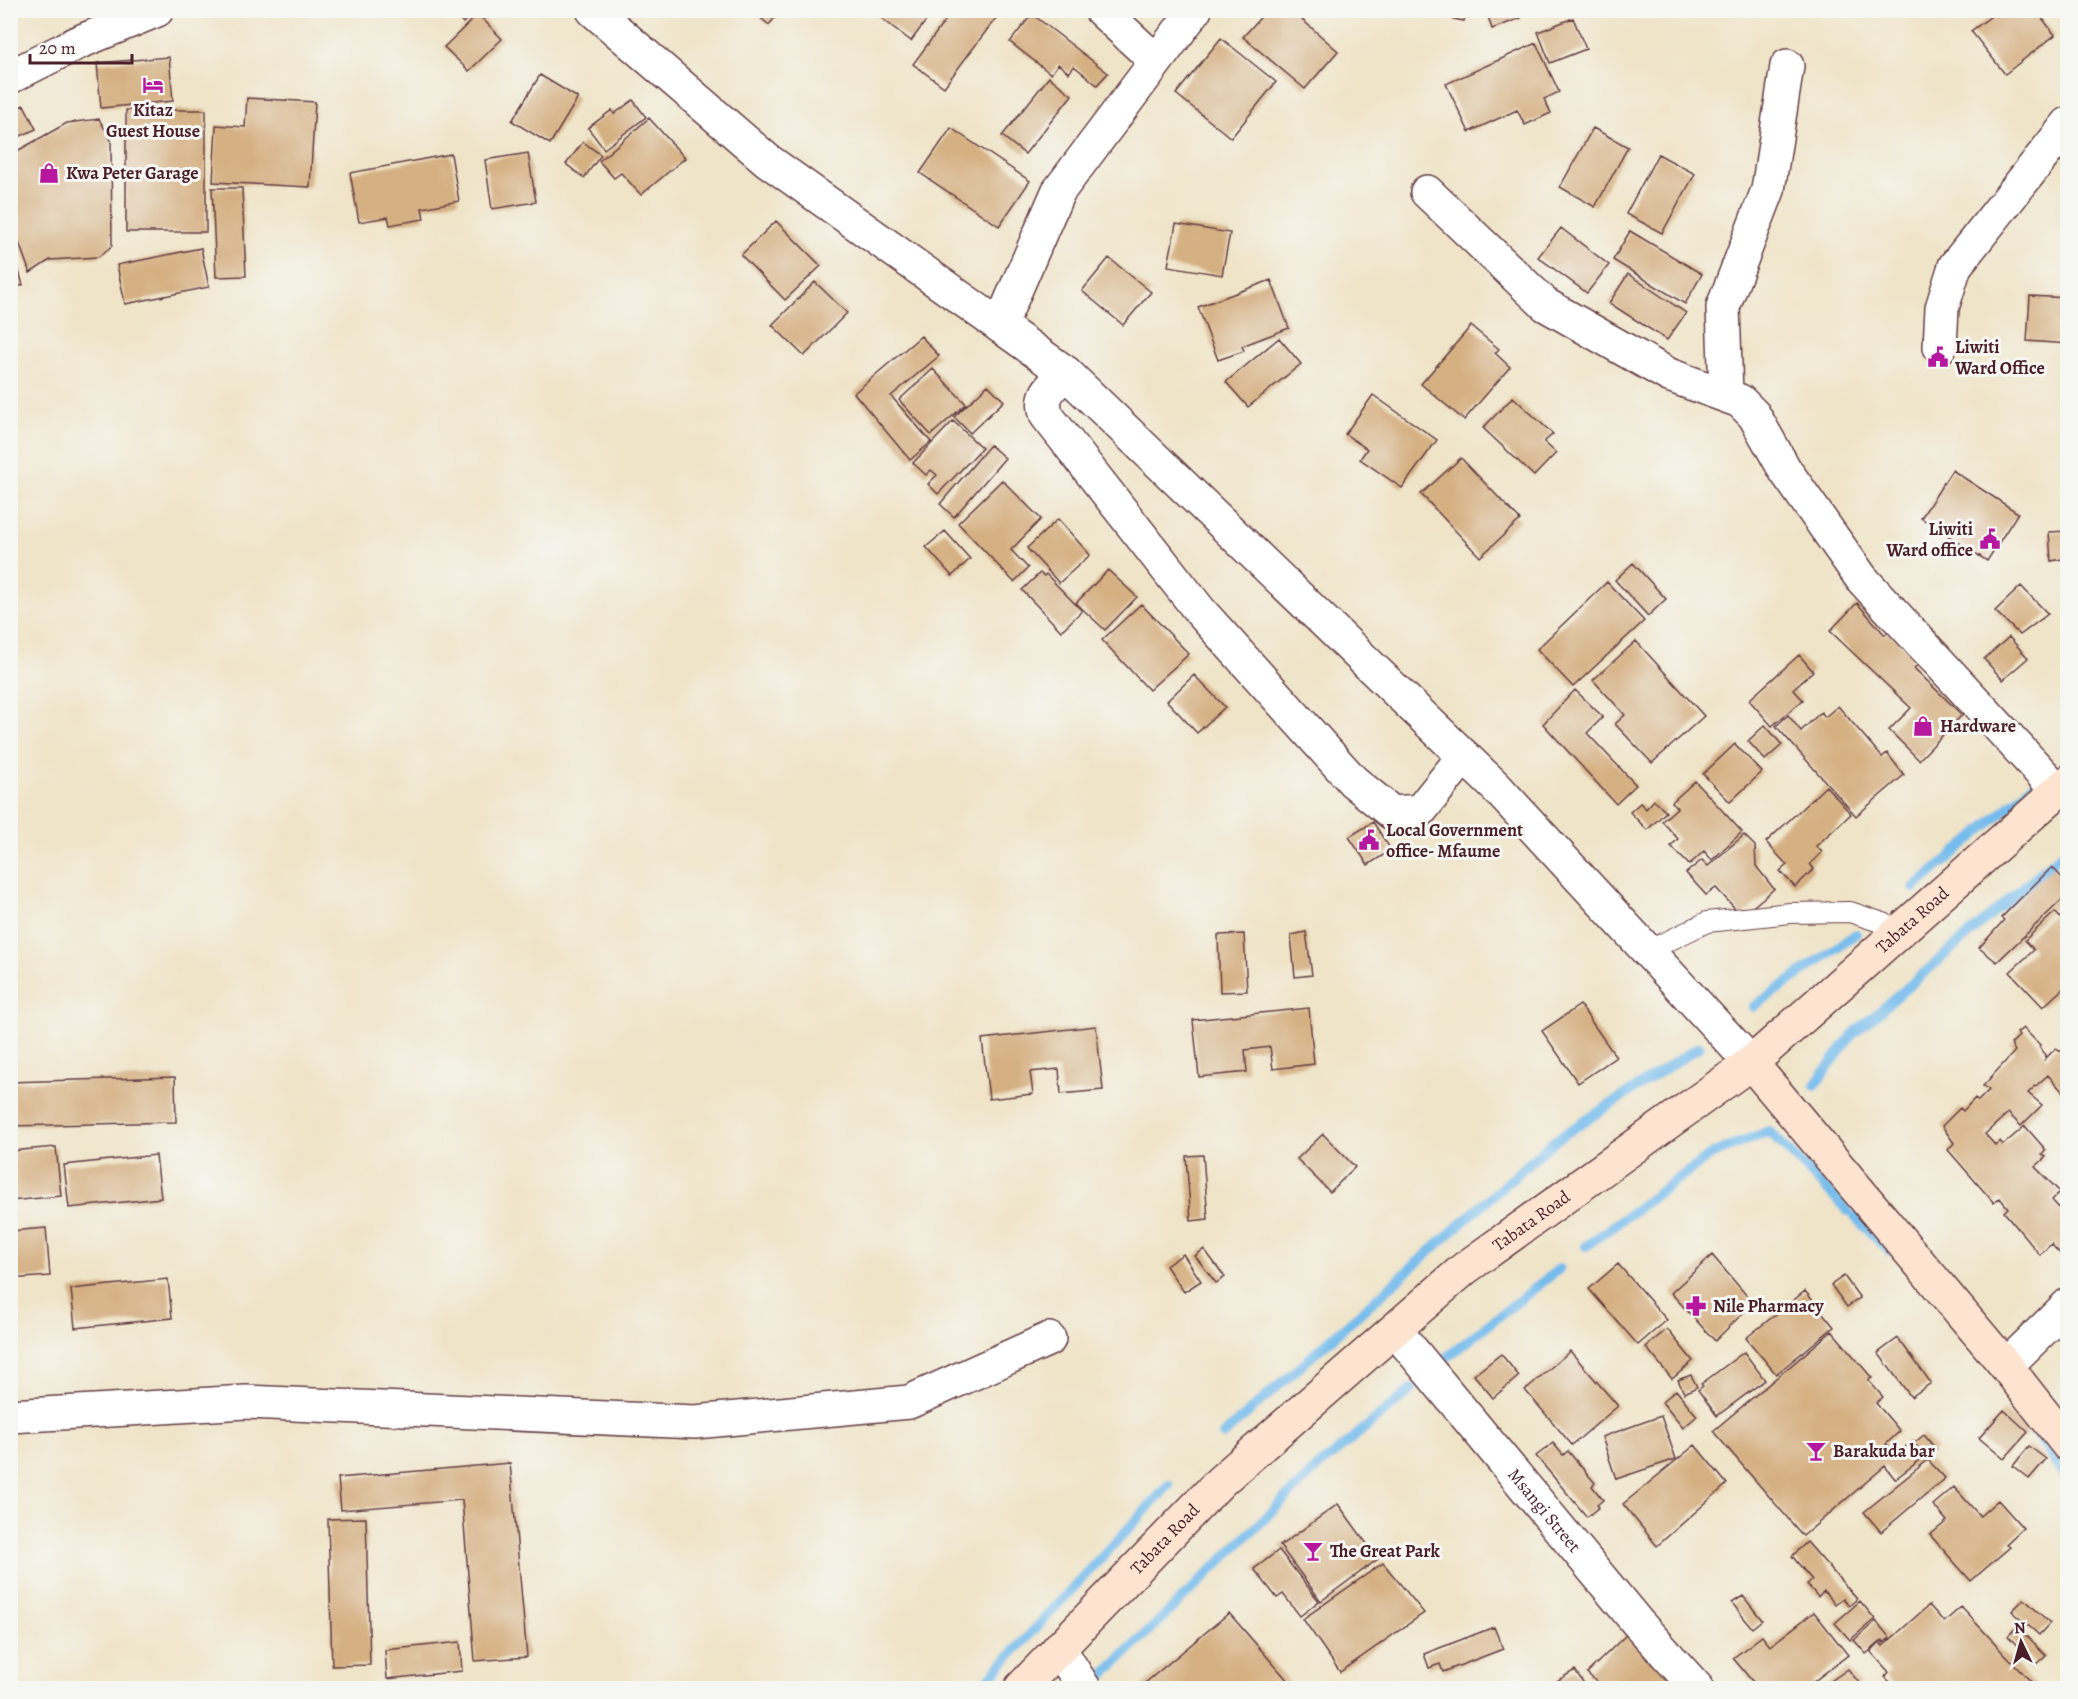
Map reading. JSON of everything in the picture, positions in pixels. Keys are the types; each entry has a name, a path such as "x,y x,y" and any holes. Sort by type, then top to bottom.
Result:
{"main road":[{"name":"Tabata Road","path":"1021,1689 1221,1481 1464,1269 1751,1063 2063,786"},
{"path":"1751,1063 2006,1366 2067,1445"}],"street":[{"path":"10,77 77,43 157,10"},
{"path":"593,10 767,160 1066,373 1464,756 1751,1063"},
{"path":"1101,10 1156,61"},
{"path":"1000,326 1058,192 1195,10"},
{"path":"1726,394 1723,307 1768,190 1787,66"},
{"path":"1940,347 1942,308 1955,266 2067,124"},
{"path":"1427,192 1546,306 1669,375 1740,401 1754,415 1785,470 1862,579 2063,786"},
{"path":"1066,373 1045,393 1042,404 1058,431 1200,611 1353,781 1392,813 1420,811 1464,756"},
{"path":"2006,1366 2067,1305"},
{"name":"Msangi Street","path":"1395,1330 1637,1622 1697,1689"},
{"path":"10,1416 246,1402 695,1422 909,1402 1049,1339"},
{"path":"1059,1648 1084,1689"}],"lane":[{"path":"1648,951 1707,922 1790,913 1850,912 1901,929"}],"building":[{"path":"452,10 476,10 463,23"},
{"path":"751,10 781,10 769,25"},
{"path":"871,10 934,10 911,41"},
{"path":"953,10 986,10 996,18 944,87 913,64"},
{"path":"1267,10 1291,10 1338,51 1305,89 1243,37"},
{"path":"1440,10 1466,10 1464,21 1439,16"},
{"path":"1486,10 1519,10 1521,18 1492,29"},
{"path":"1991,10 2036,10 2055,35 2005,74 1971,31 1990,17 1987,14"},
{"path":"478,14 502,39 469,71 444,47"},
{"path":"1032,14 1108,73 1097,85 1074,66 1069,73 1058,64 1051,74 1010,42"},
{"path":"1573,18 1586,49 1550,63 1538,32"},
{"path":"1221,38 1276,82 1231,138 1176,94"},
{"path":"1536,43 1559,92 1544,99 1551,113 1525,125 1517,110 1469,132 1446,84"},
{"path":"169,57 173,101 101,108 97,63"},
{"path":"540,75 578,98 550,144 512,121"},
{"path":"1049,77 1072,95 1025,154 1002,136"},
{"path":"247,98 315,102 310,187 213,182 216,125 245,127"},
{"path":"633,100 646,117 604,149 588,128 612,110 614,114"},
{"path":"24,105 36,129 10,141 10,111"},
{"path":"126,110 206,110 206,232 126,232"},
{"path":"649,118 685,158 641,195 621,173 614,178 599,161"},
{"path":"99,119 111,140 112,246 98,257 50,260 30,273 10,218 10,155 67,123"},
{"path":"951,128 1030,181 999,226 920,173"},
{"path":"1593,128 1628,147 1595,207 1560,187"},
{"path":"583,142 601,155 584,178 566,164"},
{"path":"528,153 536,202 492,209 485,160"},
{"path":"451,154 459,201 422,208 424,219 390,225 388,217 359,222 350,173"},
{"path":"1658,154 1695,174 1662,233 1626,214"},
{"path":"212,188 242,188 246,276 216,277"},
{"path":"776,221 821,266 785,300 741,255"},
{"path":"1176,224 1230,233 1222,275 1168,266"},
{"path":"1561,228 1609,265 1587,293 1538,257"},
{"path":"1630,231 1702,274 1685,304 1613,260"},
{"path":"10,240 23,285 10,289"},
{"path":"201,248 209,287 125,304 117,265"},
{"path":"1109,258 1151,292 1123,325 1082,291"},
{"path":"1628,274 1686,313 1667,340 1609,303"},
{"path":"1271,280 1289,328 1242,346 1244,351 1218,360 1198,307"},
{"path":"815,282 847,313 804,356 772,325"},
{"path":"2030,296 2068,298 2068,344 2027,341"},
{"path":"1471,326 1499,349 1495,353 1510,367 1464,420 1421,384"},
{"path":"921,336 939,356 891,396 931,442 910,460 854,393"},
{"path":"1279,338 1301,364 1248,407 1226,382"},
{"path":"933,369 966,404 931,435 899,400"},
{"path":"988,385 1004,401 970,433 954,417"},
{"path":"1373,395 1437,440 1402,488 1360,459 1367,449 1345,434"},
{"path":"1513,397 1553,434 1544,442 1556,453 1534,476 1483,428"},
{"path":"953,421 982,448 938,494 928,484 937,475 931,470 926,475 913,463"},
{"path":"990,445 1005,458 954,517 940,504"},
{"path":"1461,458 1520,520 1480,557 1421,494"},
{"path":"1952,470 2018,513 1987,561 1921,518"},
{"path":"1002,480 1041,519 1011,550 1028,568 1014,582 958,523"},
{"path":"1058,519 1090,555 1059,583 1027,548"},
{"path":"945,531 970,559 952,576 926,547"},
{"path":"2068,531 2068,558 2051,561 2049,532"},
{"path":"1633,563 1666,599 1648,616 1615,580"},
{"path":"1108,570 1137,597 1105,630 1076,603"},
{"path":"1040,573 1044,576 1046,574 1082,611 1061,631 1022,590"},
{"path":"1607,582 1644,621 1573,687 1537,649"},
{"path":"2021,586 2048,614 2020,635 1995,611"},
{"path":"1857,603 1885,635 1888,632 1913,655 1911,658 1918,665 1914,668 1962,715 1919,760 1889,730 1911,708 1830,631"},
{"path":"1141,604 1189,654 1149,690 1102,640"},
{"path":"2009,637 2028,658 2003,680 1984,659"},
{"path":"1636,641 1704,716 1652,763 1615,724 1625,715 1593,680"},
{"path":"1799,655 1813,671 1793,689 1803,700 1772,726 1749,700"},
{"path":"1194,675 1225,707 1197,733 1167,701"},
{"path":"1575,690 1603,717 1587,733 1636,785 1616,804 1543,724"},
{"path":"1838,706 1882,757 1887,753 1904,775 1856,816 1776,726 1788,715 1801,731 1821,712 1825,717"},
{"path":"1765,725 1782,745 1765,760 1748,741"},
{"path":"1735,744 1762,772 1730,802 1703,774"},
{"path":"1695,781 1742,832 1712,860 1704,851 1689,865 1671,846 1678,839 1662,821 1677,808 1672,802"},
{"path":"1826,786 1851,814 1816,846 1822,852 1810,864 1814,869 1795,887 1780,871 1787,865 1766,842"},
{"path":"1654,800 1666,812 1647,830 1630,812 1640,803 1646,809"},
{"path":"1373,822 1391,850 1368,865 1349,837"},
{"path":"1744,835 1755,846 1756,866 1774,889 1742,916 1716,888 1706,895 1686,873 1702,860 1708,866"},
{"path":"2052,867 2068,884 2068,894 1997,962 1979,948 2004,920 2001,918"},
{"path":"2055,912 2064,922 2068,919 2068,984 2043,1007 2010,972 2034,950 2025,940"},
{"path":"1306,932 1312,975 1295,977 1291,935"},
{"path":"1244,934 1247,991 1220,992 1218,935"},
{"path":"1580,1005 1616,1057 1578,1083 1542,1031"},
{"path":"1309,1008 1314,1064 1273,1069 1270,1047 1245,1050 1247,1072 1199,1077 1193,1020"},
{"path":"1096,1026 1103,1090 1061,1094 1059,1069 1030,1072 1033,1094 989,1099 982,1039"},
{"path":"2023,1028 2040,1045 2039,1047 2046,1055 2045,1059 2056,1048 2068,1056 2068,1098 2048,1075 2028,1093 2042,1105 2021,1126 2008,1113 1985,1134 1996,1146 2000,1141 2003,1145 2025,1126 2046,1150 2042,1155 2046,1157 2035,1167 2060,1192 2052,1200 2068,1218 2068,1262 2051,1244 2040,1255 2004,1212 2008,1208 2000,1198 1994,1203 1948,1150 1954,1143 1942,1126 1960,1108 1963,1111 1975,1098 1978,1101 1989,1090 1983,1086 2015,1051 2011,1044"},
{"path":"175,1077 176,1122 10,1126 10,1082"},
{"path":"1323,1134 1355,1167 1330,1192 1297,1159"},
{"path":"56,1147 61,1196 10,1201 10,1151"},
{"path":"156,1155 161,1198 69,1208 64,1165"},
{"path":"1203,1155 1208,1219 1191,1221 1186,1156"},
{"path":"46,1228 50,1276 10,1279 10,1231"},
{"path":"1204,1249 1225,1277 1216,1283 1195,1256"},
{"path":"1183,1254 1201,1281 1184,1292 1166,1266"},
{"path":"1712,1255 1753,1303 1715,1341 1671,1293"},
{"path":"1618,1264 1667,1320 1638,1345 1589,1289"},
{"path":"1844,1276 1860,1298 1847,1307 1831,1285"},
{"path":"168,1279 172,1318 75,1328 71,1289"},
{"path":"1805,1291 1834,1327 1776,1374 1746,1338"},
{"path":"1667,1329 1693,1361 1672,1379 1646,1347"},
{"path":"1832,1331 1872,1378 1868,1380 1883,1397 1876,1403 1900,1431 1886,1444 1897,1457 1896,1454 1913,1441 1924,1457 1895,1479 1885,1466 1803,1536 1713,1431"},
{"path":"1898,1338 1931,1383 1911,1397 1878,1353"},
{"path":"1570,1351 1618,1406 1572,1445 1525,1390"},
{"path":"1744,1352 1765,1380 1717,1416 1698,1390 1703,1386 1701,1384"},
{"path":"1501,1354 1519,1376 1493,1398 1474,1375"},
{"path":"1691,1375 1697,1387 1684,1393 1678,1380"},
{"path":"1676,1390 1697,1416 1683,1428 1662,1402"},
{"path":"2004,1410 2028,1432 2004,1459 1979,1438"},
{"path":"1661,1416 1676,1459 1616,1479 1602,1437"},
{"path":"1924,1435 1936,1449 1926,1457 1914,1443"},
{"path":"1553,1443 1563,1455 1568,1451 1595,1483 1592,1486 1603,1500 1597,1505 1599,1507 1587,1517 1536,1456"},
{"path":"1695,1445 1727,1484 1657,1546 1623,1504"},
{"path":"2029,1446 2046,1459 2029,1479 2013,1466"},
{"path":"1928,1460 1945,1478 1881,1532 1864,1512"},
{"path":"510,1463 527,1657 475,1661 462,1500 341,1510 338,1478"},
{"path":"1954,1487 1980,1516 1998,1500 2023,1528 2006,1544 2010,1547 1971,1581 1930,1535 1947,1521 1933,1505"},
{"path":"1338,1504 1378,1559 1321,1601 1280,1546"},
{"path":"366,1518 370,1665 332,1666 328,1519"},
{"path":"1807,1542 1857,1599 1849,1606 1843,1598 1835,1604 1824,1591 1818,1597 1807,1584 1812,1580 1792,1556"},
{"path":"1279,1550 1319,1601 1300,1616 1283,1594 1277,1598 1254,1569"},
{"path":"1383,1563 1424,1613 1340,1672 1303,1619"},
{"path":"1743,1596 1762,1620 1752,1628 1732,1603"},
{"path":"2024,1599 2050,1623 2039,1635 2012,1611"},
{"path":"1860,1601 1875,1619 1850,1640 1835,1623"},
{"path":"1929,1605 1944,1622 1961,1607 2037,1688 1896,1688 1885,1677 1889,1672 1871,1652 1880,1643 1883,1646"},
{"path":"1814,1612 1848,1655 1812,1683 1816,1688 1758,1688 1733,1658 1762,1636 1770,1646"},
{"path":"1229,1613 1289,1682 1281,1688 1139,1688"},
{"path":"1876,1621 1890,1638 1883,1643 1883,1640 1866,1654 1854,1640"},
{"path":"1494,1627 1503,1649 1443,1672 1440,1664 1429,1668 1424,1654"},
{"path":"2017,1627 2046,1656 2036,1665 2008,1636"},
{"path":"1628,1633 1673,1678 1663,1688 1603,1688 1587,1673"},
{"path":"460,1642 462,1671 387,1679 385,1650"},
{"path":"1848,1669 1860,1684 1853,1688 1821,1688"},
{"path":"1575,1670 1587,1688 1545,1688"}],"waterway":[{"path":"1914,888 2035,784"},
{"path":"1815,1085 1851,1036 2062,854"},
{"path":"1753,1007 1856,934"},
{"path":"1223,1435 1554,1141 1699,1047"},
{"path":"1586,1246 1712,1154 1769,1131 1848,1211"},
{"path":"1855,1217 1889,1251"},
{"path":"1447,1357 1559,1269"},
{"path":"1090,1688 1317,1468 1412,1389"},
{"path":"2008,1394 2068,1479"},
{"path":"980,1688 1169,1485"}],"place":[{"name":"Kitaz Guest House","path":"153,85"},
{"name":"Kwa Peter Garage","path":"49,173"},
{"name":"Liwiti Ward Office","path":"1938,357"},
{"name":"Liwiti Ward office","path":"1990,539"},
{"name":"Hardware","path":"1923,726"},
{"name":"Local Government office- Mfaume","path":"1369,840"},
{"name":"Nile Pharmacy","path":"1696,1306"},
{"name":"Barakuda bar","path":"1816,1451"},
{"name":"The Great Park","path":"1313,1551"}]}
